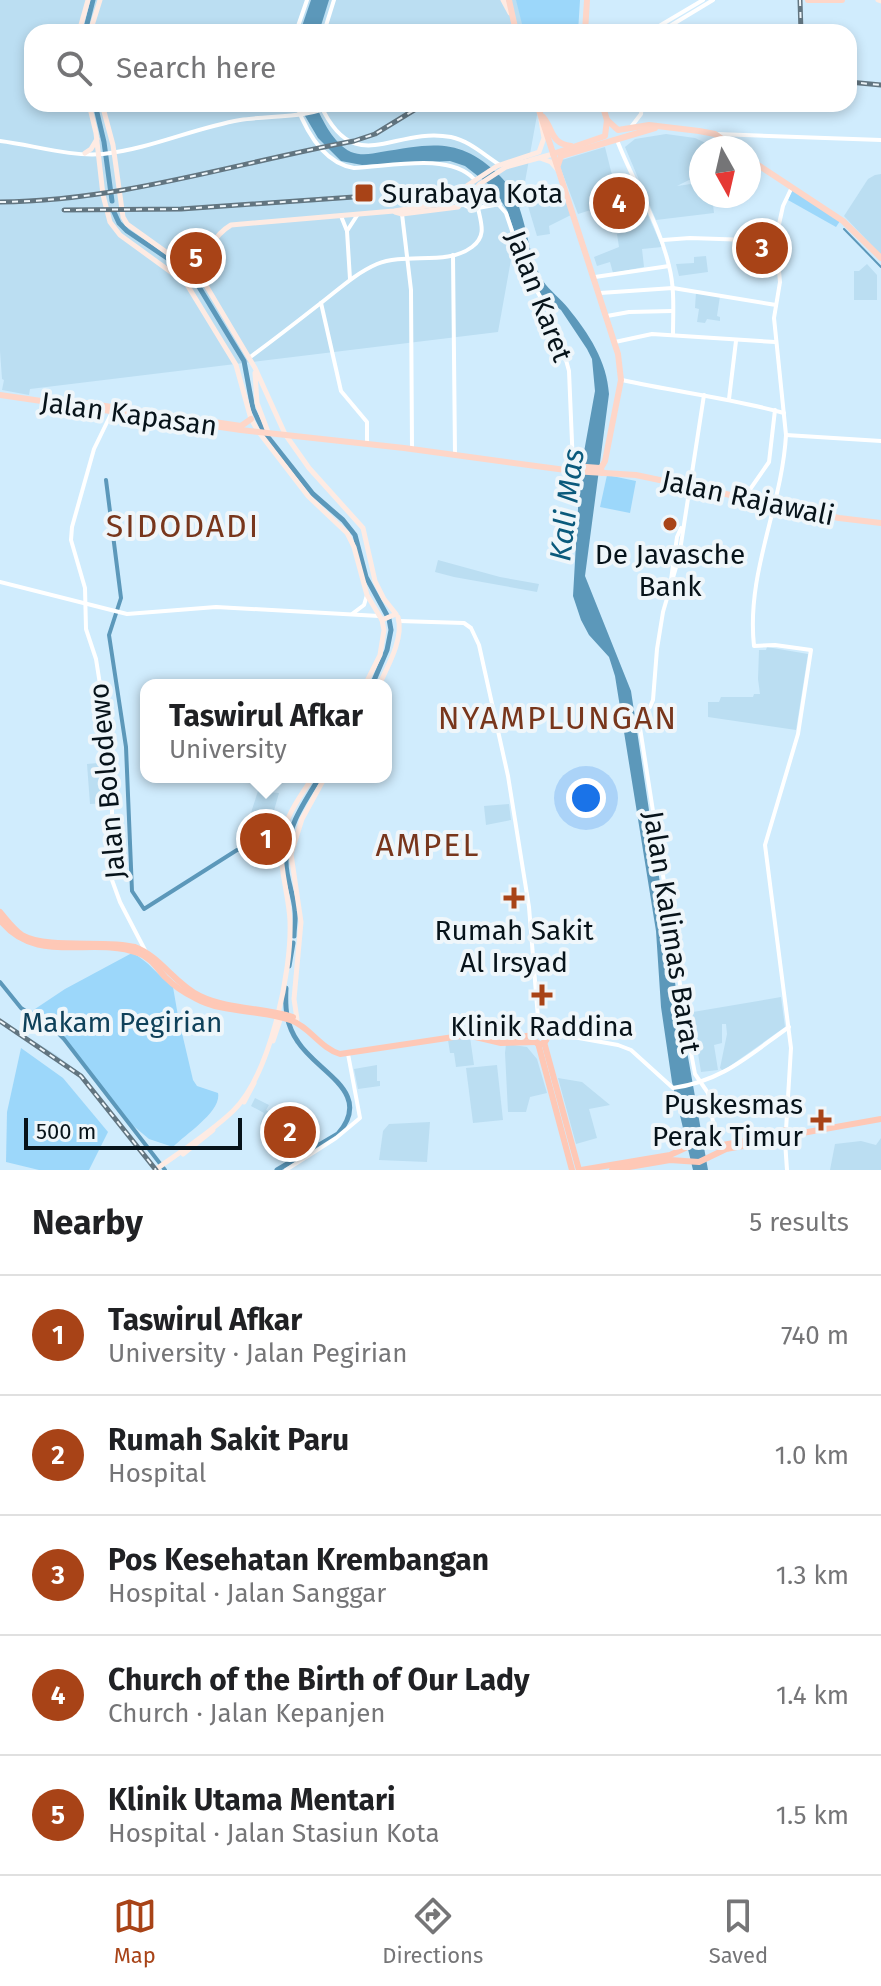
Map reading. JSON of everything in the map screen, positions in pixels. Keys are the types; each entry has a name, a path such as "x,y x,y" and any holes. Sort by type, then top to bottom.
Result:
{"highway":[{"path":"0,912 20,937"},
{"path":"0,920 20,937 52,944 126,945 147,955 200,996 297,1019 341,1050 467,1031 502,1039 539,1038"},
{"path":"283,1016 329,1049 348,1054 467,1035 501,1043 539,1038"},
{"path":"539,1038 572,1170"},
{"path":"546,1063 580,1170 670,1155 686,1146 705,1142 717,1145 785,1136"},
{"path":"612,1170 670,1160 689,1163 710,1158 726,1149 881,1119"}],"main road":[{"path":"506,0 513,24"},
{"path":"586,24 587,0"},
{"path":"808,0 842,0"},
{"path":"83,24 93,2"},
{"path":"91,24 93,2"},
{"path":"91,112 101,154 105,208 111,224 120,235 194,277 255,368 285,434 309,468 363,528 375,581 396,643 381,679"},
{"path":"104,112 123,217 135,230 189,267 238,365 251,419 265,432 308,496 347,533 356,552 367,595 389,616"},
{"path":"540,112 615,342 621,380 601,469 608,468 615,472"},
{"path":"604,112 615,129 674,127 718,136"},
{"path":"541,115 548,123 552,138 564,145 579,146"},
{"path":"194,277 219,235 231,225 394,211 439,204 499,167 541,150 544,138 541,115"},
{"path":"499,167 553,154 605,136 607,120"},
{"path":"558,170 561,156 652,126"},
{"path":"85,153 97,138"},
{"path":"538,158 548,161 558,170"},
{"path":"761,167 843,221 881,258"},
{"path":"394,211 402,214 462,204 478,181"},
{"path":"189,267 203,264"},
{"path":"238,365 247,359"},
{"path":"255,368 257,403 265,432"},
{"name":"Jalan Kapasan","path":"0,393 241,426 251,419"},
{"name":"Jalan Kapasan","path":"114,408 265,432 412,449"},
{"path":"265,432 276,418"},
{"name":"Jalan Rajawali","path":"412,449 601,469 839,518 881,523"},
{"path":"368,679 380,655 389,616"},
{"path":"160,1167 232,1112 263,1060 283,1016 290,937 282,835 309,783"},
{"path":"297,1019 294,999 300,908 291,854 302,819 322,783"}],"street":[{"path":"299,24 307,0"},
{"path":"326,24 334,0"},
{"path":"662,24 703,0"},
{"path":"674,24 713,0"},
{"path":"674,17 683,14 684,18"},
{"path":"0,141 101,154 241,120 314,112"},
{"path":"321,112 354,145 419,137 448,137 470,144 499,167"},
{"path":"302,114 323,152 341,166 449,164 459,167 478,181"},
{"path":"630,129 641,114 652,126"},
{"path":"715,134 881,140"},
{"path":"617,140 662,241 673,288 673,335"},
{"name":"Jalan Karet","path":"478,181 500,204 512,226 525,270 553,319 565,353 576,468"},
{"path":"787,1170 785,1136 791,1067 789,1027 765,845 798,734 811,650 775,645 754,646 754,587 784,466 786,435 774,318 780,282 776,241 783,206 792,187"},
{"path":"462,204 469,209 500,204"},
{"path":"247,359 350,279 380,263 453,255 472,248 483,232 478,208"},
{"path":"347,231 358,214"},
{"path":"402,214 408,258 412,449"},
{"path":"341,216 347,231 350,279"},
{"path":"662,241 690,238 776,241"},
{"path":"453,255 455,455"},
{"path":"595,277 669,266"},
{"path":"600,293 673,288 776,305"},
{"path":"321,303 341,391 367,422 367,444"},
{"path":"607,316 673,311"},
{"path":"615,342 652,334 775,342"},
{"path":"729,399 736,341"},
{"path":"621,380 729,399 784,413"},
{"path":"689,485 704,395"},
{"name":"Jalan Bolodewo","path":"114,408 94,449 72,530 72,544 85,588 86,629 96,659 108,738 112,880 147,955"},
{"path":"744,498 769,462 775,410"},
{"path":"786,435 881,441"},
{"name":"Jalan Kalimas Barat","path":"689,485 657,649 653,700 650,707 638,715 695,1074 708,1093 717,1145"},
{"path":"0,582 133,615 216,607 389,616 457,622 469,626 479,645 505,761 528,901 539,1038 618,1045 631,1050 673,1088 718,1077 789,1027"},
{"path":"350,615 361,609 367,595"},
{"path":"290,937 300,938"},
{"path":"286,1170 336,1138 360,1118 348,1054"}],"shaded area":[{"path":"0,0 557,0 553,24 24,24 24,112 538,112 498,332 30,389 29,395 2,390 4,380 0,351"},
{"path":"311,0 329,0 322,24 303,24"},
{"path":"303,112 319,112 334,137 351,152 366,154 444,146 472,154 485,163 500,176 516,200 543,281 576,318 601,359 609,394 585,576 631,691 676,989 708,1170 693,1170 672,1082 661,1007 656,931 615,676 609,657 589,635 581,620 573,596 580,474 595,391 592,359 561,310 539,294 532,283 507,210 492,187 465,166 450,161 362,165 341,161 318,138"},
{"path":"666,134 689,137 689,180 677,186 689,184 689,208 713,208 714,213 656,220 625,147 635,139"},
{"path":"605,147 614,183 591,191 597,208 578,214 559,164 562,160"},
{"path":"881,174 881,255 844,216 868,179"},
{"path":"561,187 573,214 549,226 550,234 537,236 525,196"},
{"path":"644,206 662,247 642,249 644,267 613,273 610,262 597,266 594,257 619,247 617,234 625,232 620,214"},
{"path":"706,256 708,272 679,276 676,264 694,263 694,257"},
{"path":"867,264 877,275 877,300 854,300 854,271"},
{"path":"696,292 720,296 717,316 720,321 707,319 705,323 697,322 699,309 695,308"},
{"path":"438,560 539,584 537,592 435,572"},
{"path":"767,647 808,654 796,730 708,717 708,702 719,702 721,697 753,697 760,694 759,650 766,650"},
{"path":"108,762 109,803 90,804 87,764"},
{"path":"258,791 279,793 273,814 264,812 260,825 248,822"},
{"path":"509,804 511,820 486,825 484,806"},
{"path":"781,997 785,1027 723,1071 720,1068 727,1034 726,1024 722,1024 722,1043 714,1045 718,1070 701,1072 697,1047 692,1047 687,1013"},
{"path":"0,1020 84,1076 155,1166 152,1168 82,1078 0,1023"},
{"path":"470,1037 474,1065 456,1067 448,1040"},
{"path":"506,1044 527,1047 537,1059 547,1093 530,1097 526,1112 508,1112"},
{"path":"377,1065 380,1086 358,1089 354,1069"},
{"path":"497,1065 503,1120 473,1123 466,1068"},
{"path":"558,1078 582,1082 610,1105 589,1109 597,1138 576,1144"},
{"path":"255,1098 269,1105 266,1110 274,1115 279,1109 305,1125 302,1128 311,1139 292,1154 284,1142 286,1137 260,1124 264,1113 251,1106"},
{"path":"430,1122 427,1162 379,1160 383,1131 389,1124"},
{"path":"881,1138 881,1170 830,1170 835,1144 861,1141 876,1145"}],"green space":[{"path":"516,0 580,0 578,24 522,24"},
{"path":"792,190 840,221 836,227 788,200"},
{"path":"607,475 636,481 630,513 600,507"},
{"name":"Makam Pegirian","path":"132,953 173,987 193,1080 197,1086 218,1093 218,1100 209,1115 173,1147 149,1139 130,1123 61,1035 29,1013 65,989"},
{"name":"Makam Pegirian","path":"21,1048 63,1078 108,1132 89,1170 39,1170 6,1162 7,1112"}],"waterway":[{"path":"87,24 93,0"},
{"path":"97,112 112,201"},
{"path":"113,210 127,231 179,266 196,282 244,361 253,409 264,432 313,494 355,535 366,577 389,619 391,630 387,650 375,679"},
{"path":"844,229 881,267"},
{"path":"106,480 121,598 109,635 126,747 132,891 144,909 237,850 286,849"},
{"path":"294,936 295,911 286,868 286,851 296,818 316,783"},
{"path":"289,966 293,943"},
{"path":"0,982 21,1008 64,1039 165,1170"},
{"path":"277,1170 338,1134 350,1106 339,1084 294,1036 287,1016 286,988"}],"railway":[{"path":"800,0 801,24"},
{"path":"857,83 881,85"},
{"path":"0,202 45,200 134,188 354,141 375,134 411,112"},
{"path":"64,210 181,209 368,196"},
{"path":"0,1021 81,1076 156,1170"}],"place":[{"name":"Surabaya Kota","path":"364,193"},
{"name":"Church of the Birth of Our Lady","path":"619,203"},
{"name":"Pos Kesehatan Krembangan","path":"762,248"},
{"name":"Klinik Utama Mentari","path":"196,258"},
{"name":"De Javasche Bank","path":"670,524"},
{"name":"Taswirul Afkar","path":"266,839"},
{"name":"Rumah Sakit Al Irsyad","path":"514,898"},
{"name":"Klinik Raddina","path":"542,995"},
{"name":"Puskesmas Perak Timur","path":"821,1120"},
{"name":"Rumah Sakit Paru","path":"290,1132"}],"district":[{"name":"SIDODADI","path":"183,526"},
{"name":"NYAMPLUNGAN","path":"558,718"},
{"name":"AMPEL","path":"428,845"}],"water label":[{"name":"Kali Mas","path":"567,505"}]}
